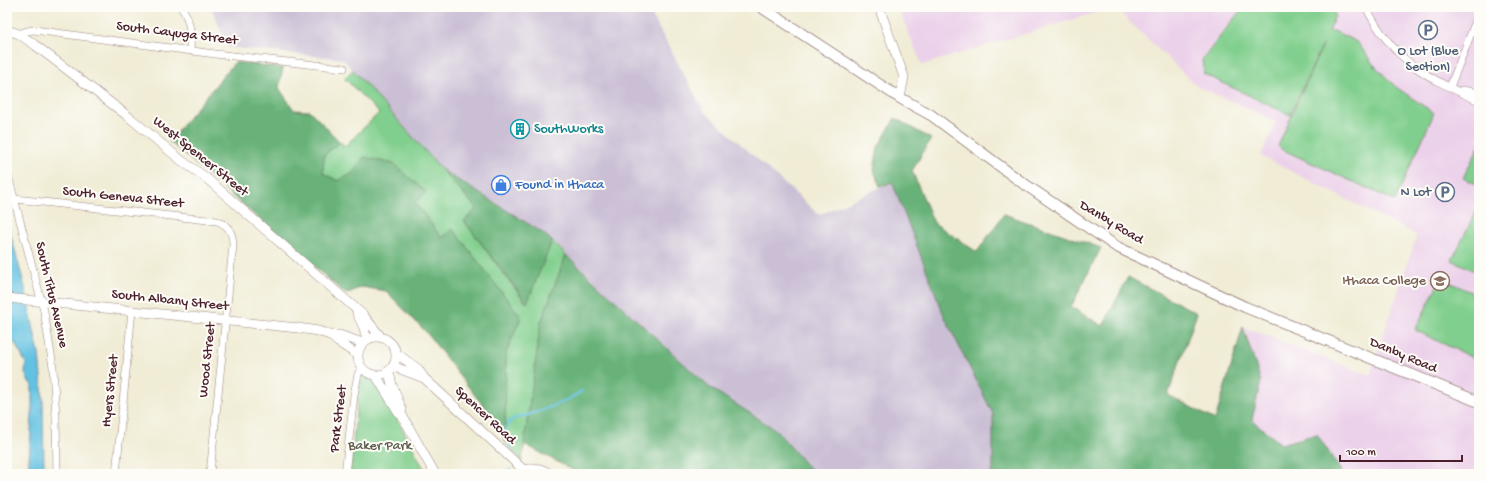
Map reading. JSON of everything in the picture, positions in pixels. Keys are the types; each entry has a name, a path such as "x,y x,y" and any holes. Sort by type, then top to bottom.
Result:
{"main road":[{"name":"Danby Road","path":"761,7 900,98 931,115 1020,181 1117,247 1245,306 1479,402"}],"street":[{"path":"181,7 187,17 190,28 190,50"},
{"path":"879,7 904,76 900,98"},
{"path":"1366,7 1373,21 1388,43 1399,54 1424,74 1479,101"},
{"path":"1450,87 1479,13"},
{"name":"South Cayuga Street","path":"7,30 19,34 34,30 344,68"},
{"name":"West Spencer Street","path":"19,34 129,117 182,161 205,177 355,310 363,315 380,336 392,344 396,353"},
{"path":"1450,87 1479,93"},
{"name":"South Titus Avenue","path":"7,172 42,301 53,367 57,474"},
{"name":"South Geneva Street","path":"15,200 217,221 227,227"},
{"name":"Wood Street","path":"210,474 233,245 231,232 227,227"},
{"name":"South Albany Street","path":"7,298 298,328 318,331 330,335 339,335 365,342"},
{"name":"Hyers Street","path":"116,474 132,310"},
{"name":"West Spencer Street","path":"355,310 364,328 365,342"},
{"name":"South Albany Street","path":"330,335 358,355"},
{"path":"380,336 365,342 359,348 359,364 366,372 376,376 403,417 434,474"},
{"path":"396,353 392,369 392,385 402,409 403,417"},
{"name":"Spencer Road","path":"396,353 418,369 424,378 526,472"},
{"name":"Park Street","path":"345,474 356,383 358,374 362,368"},
{"path":"376,376 392,369"},
{"name":"Spencer Road","path":"392,369 424,378"},
{"path":"526,472 533,466 539,467 552,474"}],"shaded area":[{"name":"SouthWorks","path":"211,7 647,7 704,111 819,215 892,182 945,318 993,414 993,470 990,474 814,474 776,430 709,387 543,233 442,170 343,59 227,47"},
{"path":"898,7 1114,7 922,65"},
{"name":"Ithaca College","path":"1114,7 1479,7 1479,474 1343,474 1317,434 1281,444 1252,420 1261,381 1243,327 1370,375 1417,235 1261,156 1276,121 1197,86"}],"green space":[{"path":"1243,7 1330,7 1333,9 1335,16 1329,31 1334,31 1357,42 1374,65 1396,87 1434,113 1395,201 1281,149 1278,146 1323,44 1290,115 1204,74 1202,60"},
{"path":"235,62 283,68 279,88 294,110 310,111 340,142 324,155 323,173 338,181 352,174 364,157 394,164 426,192 415,203 442,238 453,229 521,317 506,353 505,442 500,424 477,398 426,332 386,291 362,287 346,294 169,141"},
{"path":"353,70 477,209 464,221 526,303 552,241 566,255 541,322 522,461 505,442 506,353 520,317 452,229 442,238 415,203 426,192 364,157 352,174 338,181 323,173 324,155 340,142 345,146 379,113 344,78"},
{"path":"895,118 931,139 912,171 934,223 977,252 1004,214 1101,248 1071,307 1103,326 1128,277 1197,313 1168,395 1215,420 1243,327 1261,381 1252,420 1281,444 1317,434 1343,474 990,474 993,470 993,414 945,318 892,182 880,187 874,170 878,147"},
{"path":"1479,146 1479,185 1463,178"},
{"path":"442,170 543,233 552,241 527,303 464,221 477,209"},
{"path":"1479,208 1479,273 1452,260"},
{"path":"566,255 709,387 776,430 814,474 580,474 524,444 541,322"},
{"path":"1441,278 1479,296 1479,361 1415,330"},
{"name":"Baker Park","path":"364,374 378,384 427,474 350,474 358,392"}],"water":[{"path":"7,221 25,288 39,354 43,399 44,474 28,474 32,416 32,383 29,382 25,373 26,363 14,342 11,342 7,321 7,287 9,287 9,265 7,255"}],"waterway":[{"path":"510,448 506,436 506,430 511,420 554,406 582,391"},
{"path":"508,474 510,470"}],"place":[{"name":"O Lot (Blue Section)","path":"1428,30"},
{"name":"SouthWorks","path":"520,129"},
{"name":"Found in Ithaca","path":"501,185"},
{"name":"N Lot","path":"1445,192"},
{"name":"Ithaca College","path":"1440,281"}]}
